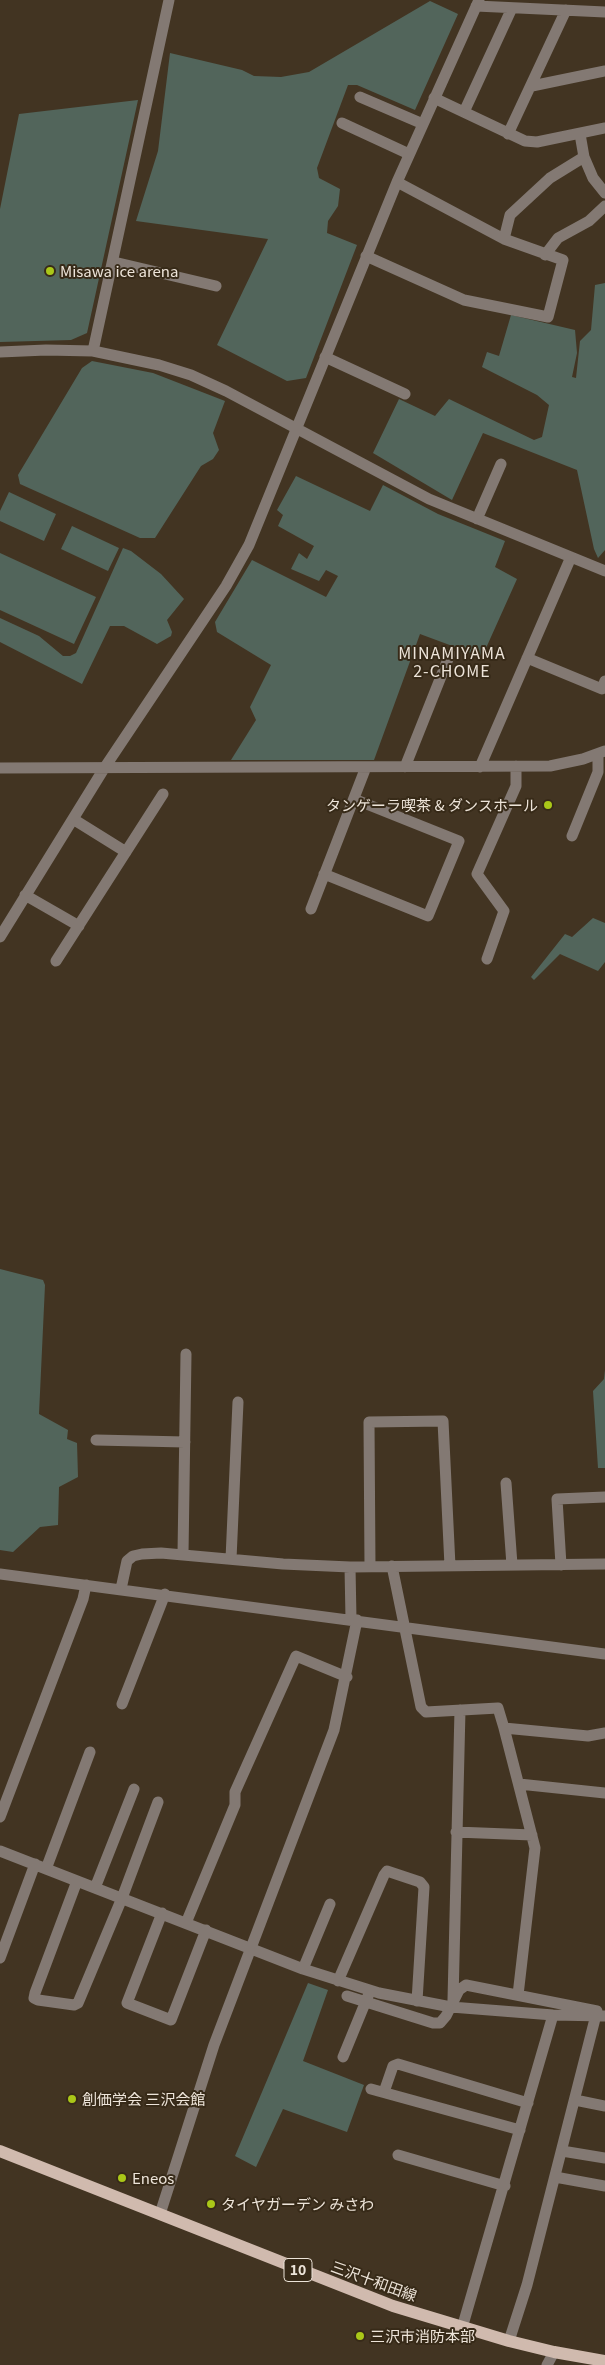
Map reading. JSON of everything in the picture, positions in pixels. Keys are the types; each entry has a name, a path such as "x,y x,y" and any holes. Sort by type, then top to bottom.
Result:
{"main road":[{"name":"三沢十和田線","path":"0,2151 341,2287 462,2328 554,2352 605,2361"}],"street":[{"path":"93,351 114,262 169,0"},
{"path":"0,937 105,768 226,586 249,545 397,182 477,3 512,8 605,12"},
{"path":"464,112 512,8"},
{"path":"508,134 566,10"},
{"path":"532,86 605,71"},
{"path":"360,97 423,124"},
{"path":"434,98 525,141 537,142 605,128"},
{"path":"342,123 409,154"},
{"path":"580,134 584,157 593,178 605,193"},
{"path":"504,239 510,215 550,178 584,157"},
{"path":"366,256 464,300 548,317 563,260 504,239 397,182"},
{"path":"545,255 558,238 589,222 605,206"},
{"path":"114,262 216,286"},
{"path":"0,352 46,350 93,351 159,365 191,376 226,390 392,481 477,519 603,568"},
{"path":"325,357 405,394"},
{"path":"477,519 501,464"},
{"path":"480,767 571,557"},
{"path":"405,767 450,654"},
{"path":"527,658 602,689 605,681"},
{"path":"0,768 550,766 602,753 598,772 572,836"},
{"path":"487,959 504,911 477,874 516,786 516,766"},
{"path":"311,909 366,767"},
{"path":"56,962 163,794"},
{"path":"324,874 428,916 459,841 354,799"},
{"path":"73,819 126,852"},
{"path":"26,896 79,926"},
{"path":"183,1554 186,1354"},
{"path":"231,1559 238,1402"},
{"path":"370,1566 369,1422 442,1421 450,1566"},
{"path":"96,1440 185,1442"},
{"path":"506,1483 512,1565"},
{"path":"561,1565 557,1499 605,1497"},
{"path":"121,1589 128,1561 133,1556 142,1554 183,1554 231,1559 350,1566 605,1564"},
{"path":"160,2214 214,2045 331,1739 347,1677 354,1620 350,1566"},
{"path":"392,1566 421,1707 426,1712 498,1708 504,1728 532,1835 535,1859 518,1995"},
{"path":"0,1574 165,1594 605,1654"},
{"path":"0,1818 83,1599 86,1585"},
{"path":"122,1704 165,1594"},
{"path":"186,1923 235,1806 235,1792 296,1656 347,1677"},
{"path":"452,2004 460,1710"},
{"path":"504,1728 588,1736 605,1733"},
{"path":"0,1958 90,1752"},
{"path":"518,1784 605,1793"},
{"path":"95,1888 134,1790"},
{"path":"77,1881 35,1993 34,1998 38,2000 74,2005 78,2003 122,1898 158,1802"},
{"path":"456,1832 532,1835"},
{"path":"0,1851 302,1969 369,1990 417,2001 553,2015 600,2016"},
{"path":"338,1981 384,1874 388,1871 420,1882 424,1887 417,2001"},
{"path":"302,1969 330,1904"},
{"path":"162,1913 127,2003 171,2020 206,1930"},
{"path":"347,1996 433,2024 440,2023 462,1986 466,1985 597,2011 600,2016 575,2100 527,2285 509,2341"},
{"path":"343,2058 369,1990"},
{"path":"462,2328 505,2186 553,2015"},
{"path":"384,2092 393,2066 398,2064 528,2103"},
{"path":"371,2089 520,2130"},
{"path":"575,2100 605,2106"},
{"path":"562,2150 605,2158"},
{"path":"398,2155 505,2186"},
{"path":"555,2178 605,2186"},
{"path":"548,2365 554,2352"}],"green space":[{"path":"430,1 458,14 415,110 357,85 348,85 317,168 319,178 340,189 338,206 328,221 327,233 357,245 306,378 287,381 217,345 268,239 136,221 158,151 170,53 242,70 254,76 281,77 309,72"},
{"name":"Misawa ice arena","path":"138,100 87,333 71,340 0,342 0,209 19,114"},
{"path":"605,283 605,550 598,558 594,549 577,470 483,433 452,500 373,453 399,399 435,416 449,399 534,440 542,437 549,405 537,395 482,367 487,352 499,356 511,315 575,330 577,353 572,377 576,378 580,341 591,330 595,285"},
{"path":"92,361 153,373 225,401 213,433 219,450 213,459 201,466 155,538 140,538 20,484 18,475 82,368"},
{"path":"296,476 370,511 383,485 438,514 505,541 495,567 517,579 482,657 420,634 374,760 231,760 256,720 250,707 271,665 217,632 215,622 252,560 326,597 338,576 326,570 319,581 291,569 299,553 307,559 314,546 278,526 283,515 277,510"},
{"path":"9,492 56,514 44,541 0,521 0,511"},
{"path":"72,526 119,548 108,571 61,549"},
{"path":"123,548 131,551 161,574 184,599 167,620 172,632 171,636 157,644 124,626 110,626 82,684 0,642 0,618 39,636 63,656 70,656 76,653"},
{"path":"0,553 96,597 74,644 0,610"},
{"path":"593,918 605,923 605,962 598,971 560,954 534,980 531,977 565,934 572,937"},
{"path":"0,1269 43,1280 45,1285 39,1414 68,1430 67,1439 77,1443 78,1477 59,1487 58,1525 40,1527 13,1552 0,1550"},
{"path":"605,1370 605,1468 598,1468 593,1391 604,1379"},
{"path":"308,1983 328,1990 303,2061 364,2085 347,2132 283,2109 256,2167 235,2156"}],"place":[{"name":"Misawa ice arena","path":"50,271"},
{"name":"タンゲーラ喫茶 & ダンスホール","path":"548,805"},
{"name":"創価学会 三沢会館","path":"72,2099"},
{"name":"Eneos","path":"122,2178"},
{"name":"タイヤガーデン みさわ","path":"211,2204"},
{"name":"三沢市消防本部","path":"360,2336"}],"district":[{"name":"MINAMIYAMA 2-CHOME","path":"452,662"}]}
